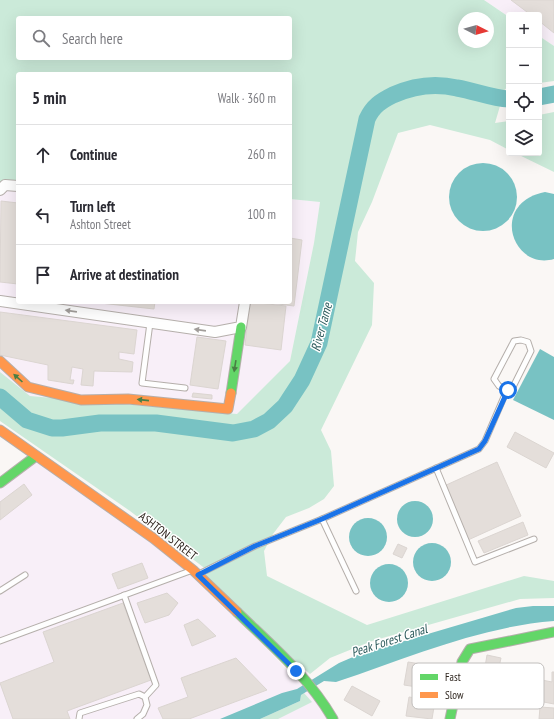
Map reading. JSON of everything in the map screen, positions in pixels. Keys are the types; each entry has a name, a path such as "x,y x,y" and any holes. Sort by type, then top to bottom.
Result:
{"street":[{"path":"0,190 5,185 16,186"},
{"path":"0,301 16,303"},
{"path":"20,304 215,332 241,327"},
{"path":"0,361 28,387 81,400 128,399 228,409 245,304"},
{"name":"ASHTON STREET","path":"0,430 153,538 195,572 296,671 320,698 333,719"},
{"path":"0,483 36,456"},
{"path":"462,663 470,649 554,632"},
{"path":"450,719 452,709"}],"lane":[{"path":"150,323 142,383 185,388"},
{"path":"0,641 124,595 195,572 322,519 479,449 485,441 508,390 513,386 531,351 528,342 520,340 514,341 494,379 499,386 508,390"},
{"path":"436,468 475,562 534,539"},
{"path":"322,519 356,592"},
{"path":"0,591 25,575"},
{"path":"124,595 156,686 145,697"},
{"path":"79,719 80,713 139,694 145,697 147,705 143,714 137,719"}],"shaded area":[{"path":"484,0 554,0 554,46 542,38 542,12 506,12 506,15"},
{"path":"0,183 16,183 16,304 292,304 292,199 320,202 314,243 290,361 237,414 30,396 0,372"},
{"path":"36,456 193,570 333,719 0,719 0,483"}],"green space":[{"path":"0,0 484,0 506,15 506,89 495,123 506,121 506,148 490,140 430,125 398,133 372,202 358,232 355,261 374,283 372,325 321,430 331,451 334,486 324,499 309,508 286,517 273,534 264,551 267,576 367,625 524,576 554,581 554,598 520,599 372,641 330,658 310,674 205,582 207,570 130,511 0,421 0,372 30,396 237,414 290,361 314,243 320,202 292,199 292,72 16,72 16,183 0,183"},
{"path":"542,38 554,46 554,81 542,83"},
{"path":"554,112 554,172 521,156 542,156 542,114"},
{"path":"304,693 312,702 278,719 260,719 300,701 301,695"}],"water":[{"path":"483,163 496,166 507,173 514,184 517,197 514,210 507,221 496,228 483,231 470,228 459,221 452,210 449,197 452,184 459,173 470,166"},
{"path":"545,192 554,194 554,259 539,260 527,255 518,246 513,234 512,221 517,209 528,199"},
{"path":"540,349 554,357 554,420 513,400"},
{"path":"419,501 428,506 432,512 432,526 428,532 419,537 411,537 402,532 398,526 397,515 402,506 408,502"},
{"path":"368,518 381,524 387,537 381,550 368,556 355,550 349,537 355,524"},
{"path":"432,543 442,546 448,552 451,562 448,572 442,578 432,581 422,578 416,572 413,562 416,552 422,546"},
{"path":"389,564 399,567 405,573 408,583 405,593 399,599 389,602 379,599 373,593 370,583 373,573 379,567"},
{"path":"554,606 554,621 526,624 471,637 336,682 324,681 301,695 300,701 260,719 220,719 282,693 297,689 339,663 360,654 516,608"}],"building":[{"path":"511,0 554,0 554,33 542,23 542,12 527,12"},
{"path":"1,201 16,203 16,284 0,282"},
{"path":"292,238 302,240 294,306 278,304 292,304"},
{"path":"109,304 155,304 154,309"},
{"path":"250,304 286,306 281,350 245,345"},
{"path":"0,312 137,330 134,354 119,352 119,359 133,362 132,372 94,371 93,386 81,385 83,369 72,367 70,380 74,380 73,384 48,380 48,365 0,355"},
{"path":"197,337 226,341 218,389 190,385"},
{"path":"193,393 212,395 212,399 192,397"},
{"path":"515,432 554,453 546,468 507,447"},
{"path":"497,462 521,516 468,540 444,486"},
{"path":"24,484 32,495 0,520 0,502"},
{"path":"523,522 528,535 484,553 478,541"},
{"path":"398,544 407,548 402,558 393,554"},
{"path":"142,563 148,578 118,589 112,574"},
{"path":"167,593 178,603 169,615 145,623 137,603"},
{"path":"123,603 151,680 67,711 70,719 13,719 0,683 54,662 43,632"},
{"path":"198,619 216,636 192,646 184,625"},
{"path":"487,655 501,658 500,663 486,663"},
{"path":"236,658 267,690 189,719 163,719 158,708 188,697 181,678"},
{"path":"408,662 414,663 412,663 412,686 404,685"},
{"path":"552,672 554,672 554,704 544,702 544,680 552,682"},
{"path":"352,686 380,701 372,716 344,700"},
{"path":"409,697 412,697 412,709 434,709 432,719 406,716"},
{"path":"544,707 554,708 554,719 539,719 540,709 544,709"}],"waterway":[{"name":"River Tame","path":"0,397 27,420 52,428 100,423 156,423 233,433 254,429 269,421 285,406 302,380 319,343 367,119 372,111 381,102 393,95 408,89 425,86 449,86 506,99"},
{"name":"River Tame","path":"542,96 554,94"}],"traffic: fast":[{"path":"231,393 241,327"},
{"path":"0,483 36,456"},
{"path":"237,612 301,675 313,689 333,719"},
{"path":"462,663 470,649 554,632"},
{"path":"450,719 452,709"}],"traffic: slow":[{"path":"0,361 28,387 81,400 128,399 228,409 231,393"},
{"path":"0,430 153,538 193,570 237,612"}],"route":[{"path":"296,671 198,575 255,546 322,519 479,449 485,441 508,390"}],"water label":[{"name":"Peak Forest Canal","path":"389,640"}]}
